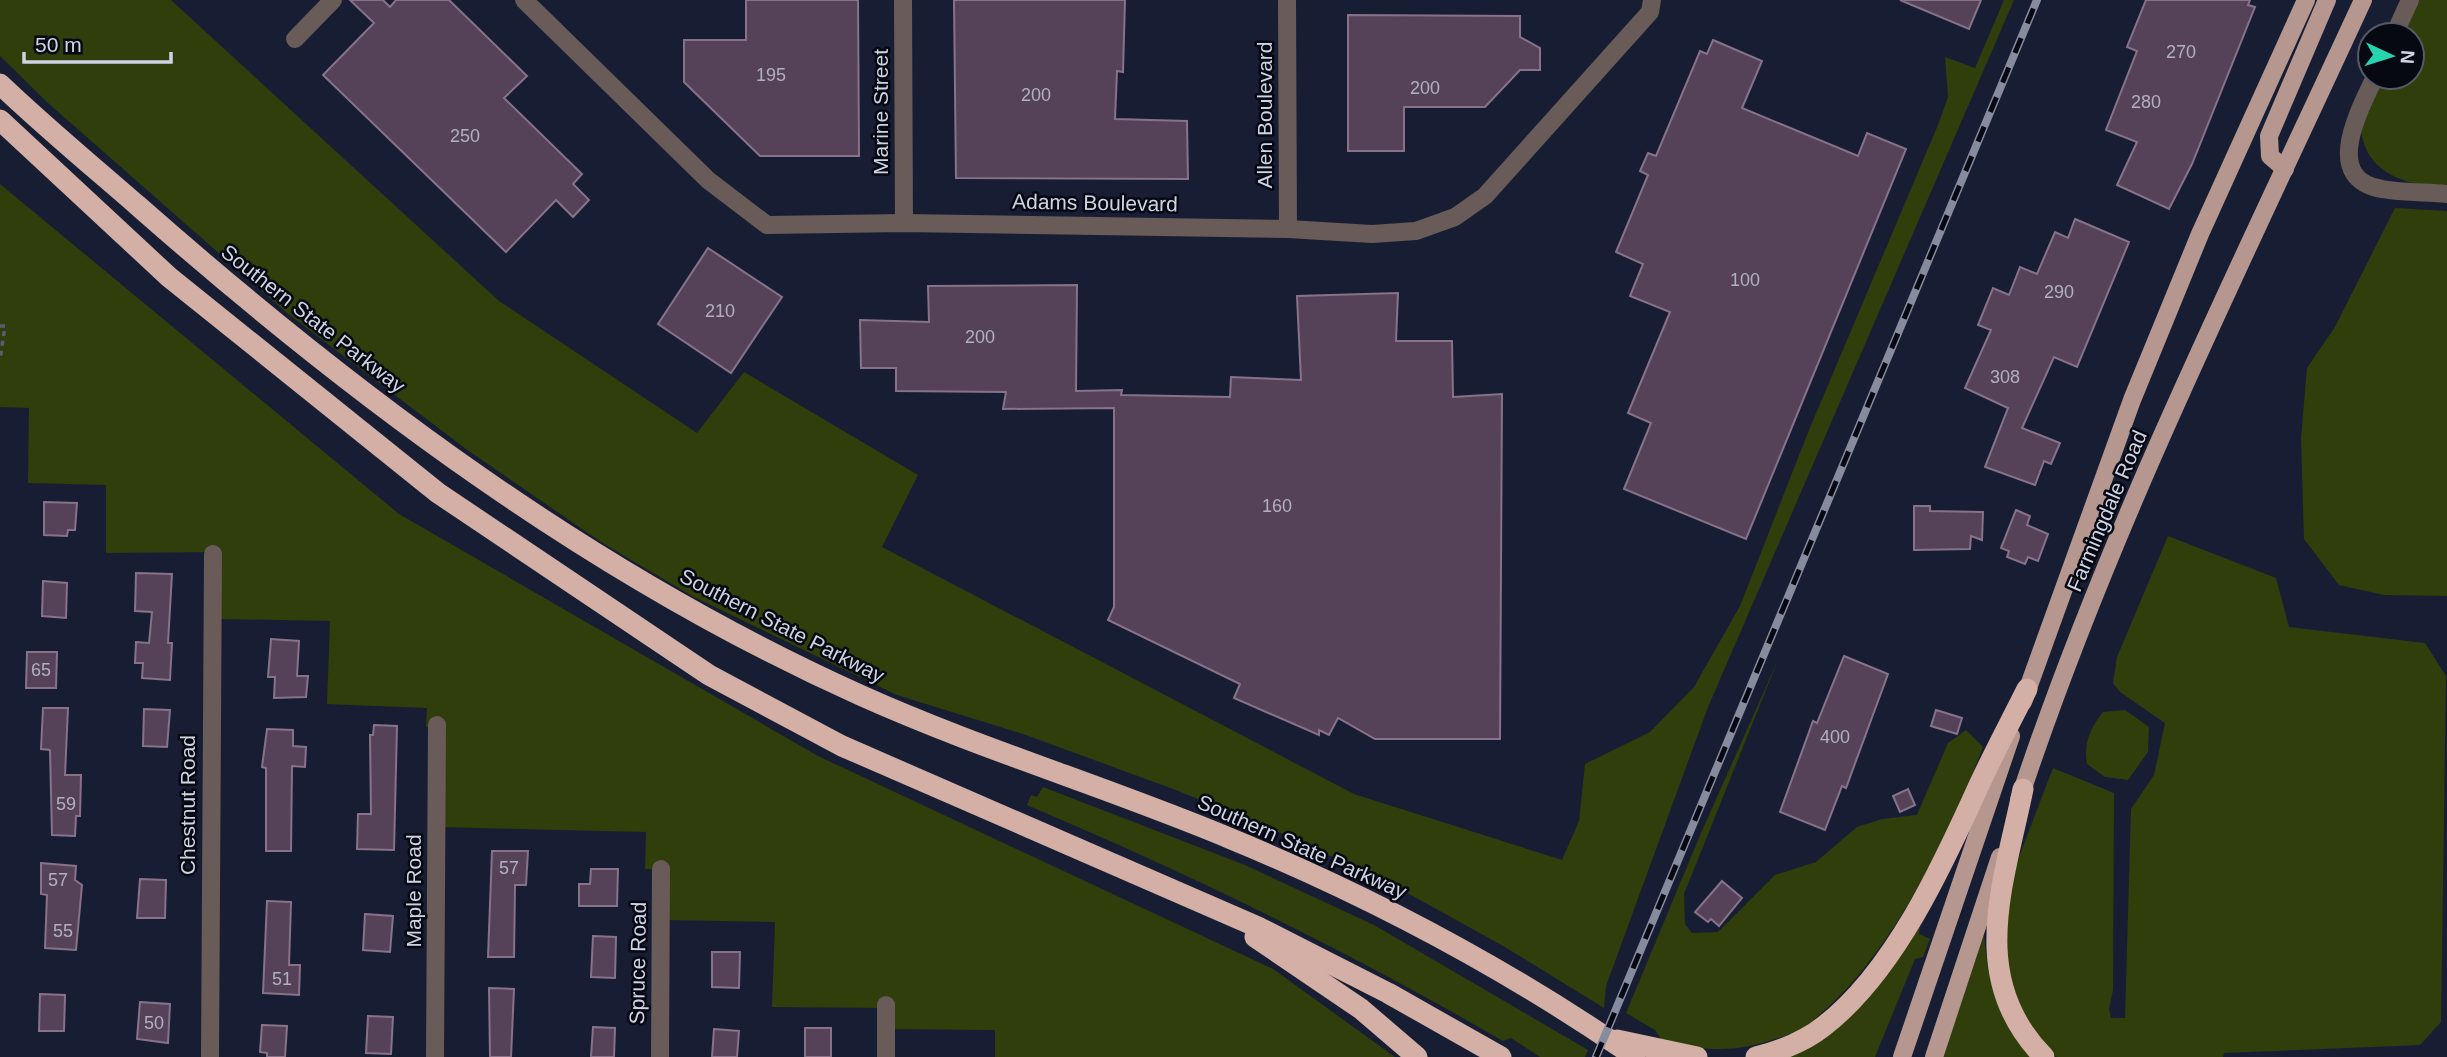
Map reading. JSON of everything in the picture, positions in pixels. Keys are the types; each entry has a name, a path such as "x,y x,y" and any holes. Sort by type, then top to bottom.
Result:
{"highway":[{"name":"Southern State Parkway","path":"0,84 206,265 315,354 487,482 605,560 732,631 860,695 1226,836 1356,895 1484,964 1635,1057"},
{"path":"0,120 169,276 438,493 709,674 855,752 1198,899 1367,982 1501,1057"},
{"path":"1756,1057 1788,1046 1824,1027 1870,977 1906,927 1942,865 2027,690"},
{"path":"2023,789 1996,926 1996,961 2003,990 2016,1022 2044,1057"},
{"path":"1198,899 1361,1009 1417,1057"},
{"path":"1608,1038 1697,1057"}],"main road":[{"name":"Farmingdale Road","path":"1902,1057 2027,690 2132,400 2209,213 2306,0"},
{"path":"2285,169 2270,156 2269,136 2327,0"},
{"name":"Farmingdale Road","path":"1934,1057 2023,789 2131,508 2363,0"}],"street":[{"path":"295,39 333,0"},
{"name":"Adams Boulevard","path":"524,0 708,180 767,225 904,223 1394,233 1416,231 1455,217 1485,196 1650,12 1653,0"},
{"name":"Marine Street","path":"903,0 904,223"},
{"name":"Allen Boulevard","path":"1287,0 1288,229"},
{"path":"2400,21 2410,0"},
{"path":"2369,91 2350,131 2348,158 2360,181 2380,189 2447,194"},
{"name":"Chestnut Road","path":"210,1057 213,554"},
{"name":"Maple Road","path":"435,1057 437,725"},
{"name":"Spruce Road","path":"660,1057 662,869"},
{"path":"886,1005 886,1057"}],"path":[{"path":"0,360 3,326"}],"green space":[{"path":"0,0 171,0 499,301 697,433 744,372 918,475 882,547 1354,794 1562,860 1579,821 1585,764 1650,732 1694,687 1740,606 1809,430 1938,125 1948,97 1945,57 1975,68 2004,0 2014,0 1708,707 1606,986 1604,1008 1505,947 1402,890 1288,836 1176,790 1023,734 897,695 692,596 601,542 466,449 287,313 48,103 0,56"},
{"path":"2414,0 2447,0 2447,188 2405,181 2392,175 2380,167 2364,145 2361,123 2373,91 2426,91 2426,21 2404,21"},
{"path":"0,184 399,514 818,756 1273,969 1395,1057 995,1057 995,1030 886,1029 886,1008 772,1007 775,922 666,920 664,869 645,869 646,832 437,827 437,727 426,727 427,708 327,704 330,621 220,619 219,552 106,553 106,485 28,483 29,408 0,407"},
{"path":"2395,208 2447,211 2447,596 2384,595 2339,585 2304,539 2301,438 2307,368 2335,327"},
{"path":"2168,536 2276,578 2289,627 2425,643 2446,676 2441,1022 2420,1045 2224,1053 2223,1057 2057,1057 2033,1039 2012,994 2001,948 2004,896 2053,768 2114,793 2113,990 2109,1009 2111,1018 2125,1018 2131,809 2154,775 2165,723 2120,692 2113,683 2117,657"},
{"path":"1778,660 1684,894 1685,924 1692,933 1718,932 1775,875 1816,862 1857,827 1882,819 1917,815 1948,743 1966,730 1983,747 1951,822 1911,900 1861,972 1833,1002 1800,1030 1763,1043 1707,1049 1663,1042 1655,1030 1626,1013 1701,833"},
{"path":"2125,710 2149,727 2148,752 2128,780 2105,777 2087,764 2086,756 2089,736 2103,712"},
{"path":"1043,787 1245,865 1374,925 1588,1050 1585,1057 1540,1057 1511,1038 1503,1041 1328,945 1149,859 1027,805 1031,795 1037,797"},
{"path":"1921,918 1919,934 1930,939 1923,957 1915,959 1875,1057 1789,1057"},
{"path":"1984,934 1996,1000 2010,1027 2032,1057 1943,1057"}],"building":[{"path":"350,0 383,0 390,7 396,0 449,0 527,76 504,98 582,174 573,184 589,200 573,217 556,200 506,252 323,75 374,23"},
{"path":"746,0 858,0 859,156 760,156 684,82 684,40 746,40"},
{"path":"954,0 1125,0 1123,72 1117,71 1115,119 1187,121 1188,179 956,178"},
{"path":"1900,0 1981,0 1969,29"},
{"path":"2146,0 2250,0 2248,5 2255,7 2192,164 2169,209 2117,185 2137,142 2106,130 2137,51 2127,47"},
{"path":"1348,15 1520,16 1520,37 1540,48 1540,70 1520,70 1485,107 1404,107 1404,151 1348,151"},
{"path":"1713,40 1762,61 1742,108 1858,156 1867,133 1906,149 1746,539 1624,489 1651,423 1628,413 1670,312 1630,296 1643,264 1616,252 1648,175 1640,171 1648,153 1656,156 1700,51 1707,54"},
{"path":"2075,219 2129,242 2077,367 2054,357 2022,428 2060,443 2051,464 2044,461 2035,485 1985,467 2008,408 1965,388 1991,330 1978,325 1993,288 2009,295 2020,267 2037,274 2055,232 2068,238"},
{"path":"708,248 782,297 731,373 658,324"},
{"path":"1077,285 1076,391 1122,390 1121,395 1230,397 1231,377 1301,380 1297,296 1398,293 1396,341 1452,341 1453,397 1502,394 1500,739 1375,739 1338,718 1329,735 1319,730 1319,735 1234,698 1240,684 1108,620 1114,607 1114,408 1003,409 1006,392 896,391 896,368 861,368 860,320 929,322 928,286"},
{"path":"44,502 77,503 75,530 68,530 67,536 44,535"},
{"path":"1914,506 1930,506 1930,511 1983,512 1982,540 1971,536 1970,549 1914,550"},
{"path":"2016,510 2030,516 2027,525 2048,534 2038,561 2028,557 2025,564 2007,557 2009,551 2001,548"},
{"path":"136,573 172,574 168,643 172,643 170,680 142,678 143,663 135,663 136,642 149,643 152,612 135,611"},
{"path":"43,581 67,583 66,618 42,616"},
{"path":"271,639 299,641 297,676 308,676 306,697 274,698 275,677 268,677"},
{"path":"27,652 57,652 56,688 26,688"},
{"path":"1844,656 1888,674 1846,788 1842,786 1825,830 1780,812 1813,721 1817,723"},
{"path":"43,708 68,708 65,775 81,775 80,816 76,816 75,836 52,835 50,750 41,749"},
{"path":"144,709 170,710 167,747 143,746"},
{"path":"1936,710 1962,718 1957,734 1931,726"},
{"path":"374,725 397,726 394,850 357,849 358,814 371,814 370,735 373,735"},
{"path":"267,729 293,730 293,746 306,747 305,767 292,766 291,851 266,851 266,768 262,767"},
{"path":"1908,789 1915,805 1900,812 1893,796"},
{"path":"492,851 528,851 526,885 515,885 514,957 488,957"},
{"path":"41,863 76,866 75,880 82,885 76,950 45,948 47,895 41,894"},
{"path":"591,869 618,869 617,906 579,906 579,884 590,884"},
{"path":"140,879 166,880 165,918 137,918"},
{"path":"1722,881 1742,898 1719,926 1695,912"},
{"path":"267,901 291,902 289,965 300,965 299,995 263,993"},
{"path":"365,914 393,916 390,952 363,950"},
{"path":"593,936 616,937 615,978 591,977"},
{"path":"712,952 740,952 739,988 712,987"},
{"path":"489,988 514,989 511,1057 490,1057"},
{"path":"40,994 65,995 64,1031 39,1031"},
{"path":"140,1002 170,1004 168,1043 137,1039"},
{"path":"368,1016 393,1017 391,1054 366,1053"},
{"path":"262,1025 287,1026 285,1057 267,1057 267,1053 260,1052"},
{"path":"593,1027 615,1028 614,1057 591,1057"},
{"path":"805,1028 831,1028 831,1057 805,1057"},
{"path":"714,1029 739,1031 737,1057 712,1057"}],"railway":[{"path":"1596,1057 2037,0"}]}
